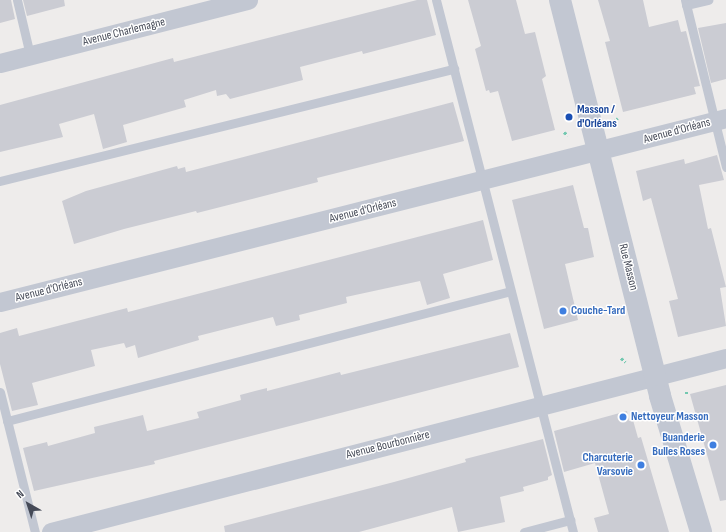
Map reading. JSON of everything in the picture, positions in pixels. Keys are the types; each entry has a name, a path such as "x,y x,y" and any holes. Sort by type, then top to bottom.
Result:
{"street":[{"name":"Avenue Charlemagne","path":"0,63 248,0"},
{"name":"Rue Masson","path":"560,0 655,376 701,532"},
{"name":"Avenue d'Orléans","path":"0,302 598,152 720,119"},
{"name":"Avenue Bourbonnière","path":"51,532 726,358"}],"lane":[{"path":"17,0 30,56"},
{"path":"436,0 573,532"},
{"path":"708,0 685,3 720,119 726,167"},
{"path":"0,180 454,69"},
{"path":"7,421 511,291"},
{"path":"0,392 35,532"},
{"path":"524,532 570,520"}],"path":[{"path":"564,132 568,135"},
{"path":"621,358 626,362"}],"building":[{"path":"0,0 11,0 15,19 0,23"},
{"path":"23,0 64,0 65,6 27,16"},
{"path":"417,0 427,0 436,35 363,54 362,51 300,67 303,80 230,99 226,94 217,96 216,90 184,100 186,107 123,125 127,142 103,149 94,114 59,124 63,137 0,152 0,105 173,58 174,62"},
{"path":"468,0 516,0 525,34 535,32 546,76 542,79 555,130 512,141 498,91 490,93 489,90 486,91 475,49 481,46"},
{"path":"598,0 643,0 649,27 678,20 681,32 686,31 700,86 694,87 696,94 623,112 605,42 610,41"},
{"path":"726,23 726,79 711,83 698,28"},
{"path":"453,102 464,141 317,178 318,182 197,213 196,211 124,229 74,244 62,201 86,191 177,166 178,169 185,167 186,172"},
{"path":"717,155 724,180 699,185 708,229 711,228 726,287 720,288 726,326 678,337 669,301 678,299 651,198 643,201 636,171 684,159 685,164"},
{"path":"573,185 584,228 588,228 594,257 565,264 578,320 544,329 512,200"},
{"path":"483,220 493,260 443,274 450,298 427,305 420,281 346,297 347,303 299,315 300,320 276,326 273,317 198,336 199,340 138,358 135,345 126,348 124,343 91,350 95,366 32,383 38,405 12,411 0,364 0,333 17,328 19,336 127,308 128,312"},
{"path":"510,333 519,367 154,461 155,464 34,491 23,448 47,442 48,446 95,433 94,427 143,415 147,431 199,418 197,412 241,400 240,395 267,388 267,391 340,372 341,375"},
{"path":"726,385 726,500 720,501 690,394"},
{"path":"627,411 629,421 633,420 638,438 641,437 669,532 598,532 594,518 609,514 595,463 564,472 554,431"},
{"path":"543,439 552,475 548,477 548,480 523,487 524,491 500,497 505,522 458,532 452,507 359,532 225,532 224,526 394,482 466,462 465,459"}],"place":[{"name":"Masson / d'Orléans","path":"569,117"},
{"name":"Couche-Tard","path":"563,311"},
{"name":"Nettoyeur Masson","path":"623,417"},
{"name":"Buanderie Bulles Roses","path":"713,445"},
{"name":"Charcuterie Varsovie","path":"641,465"}]}
